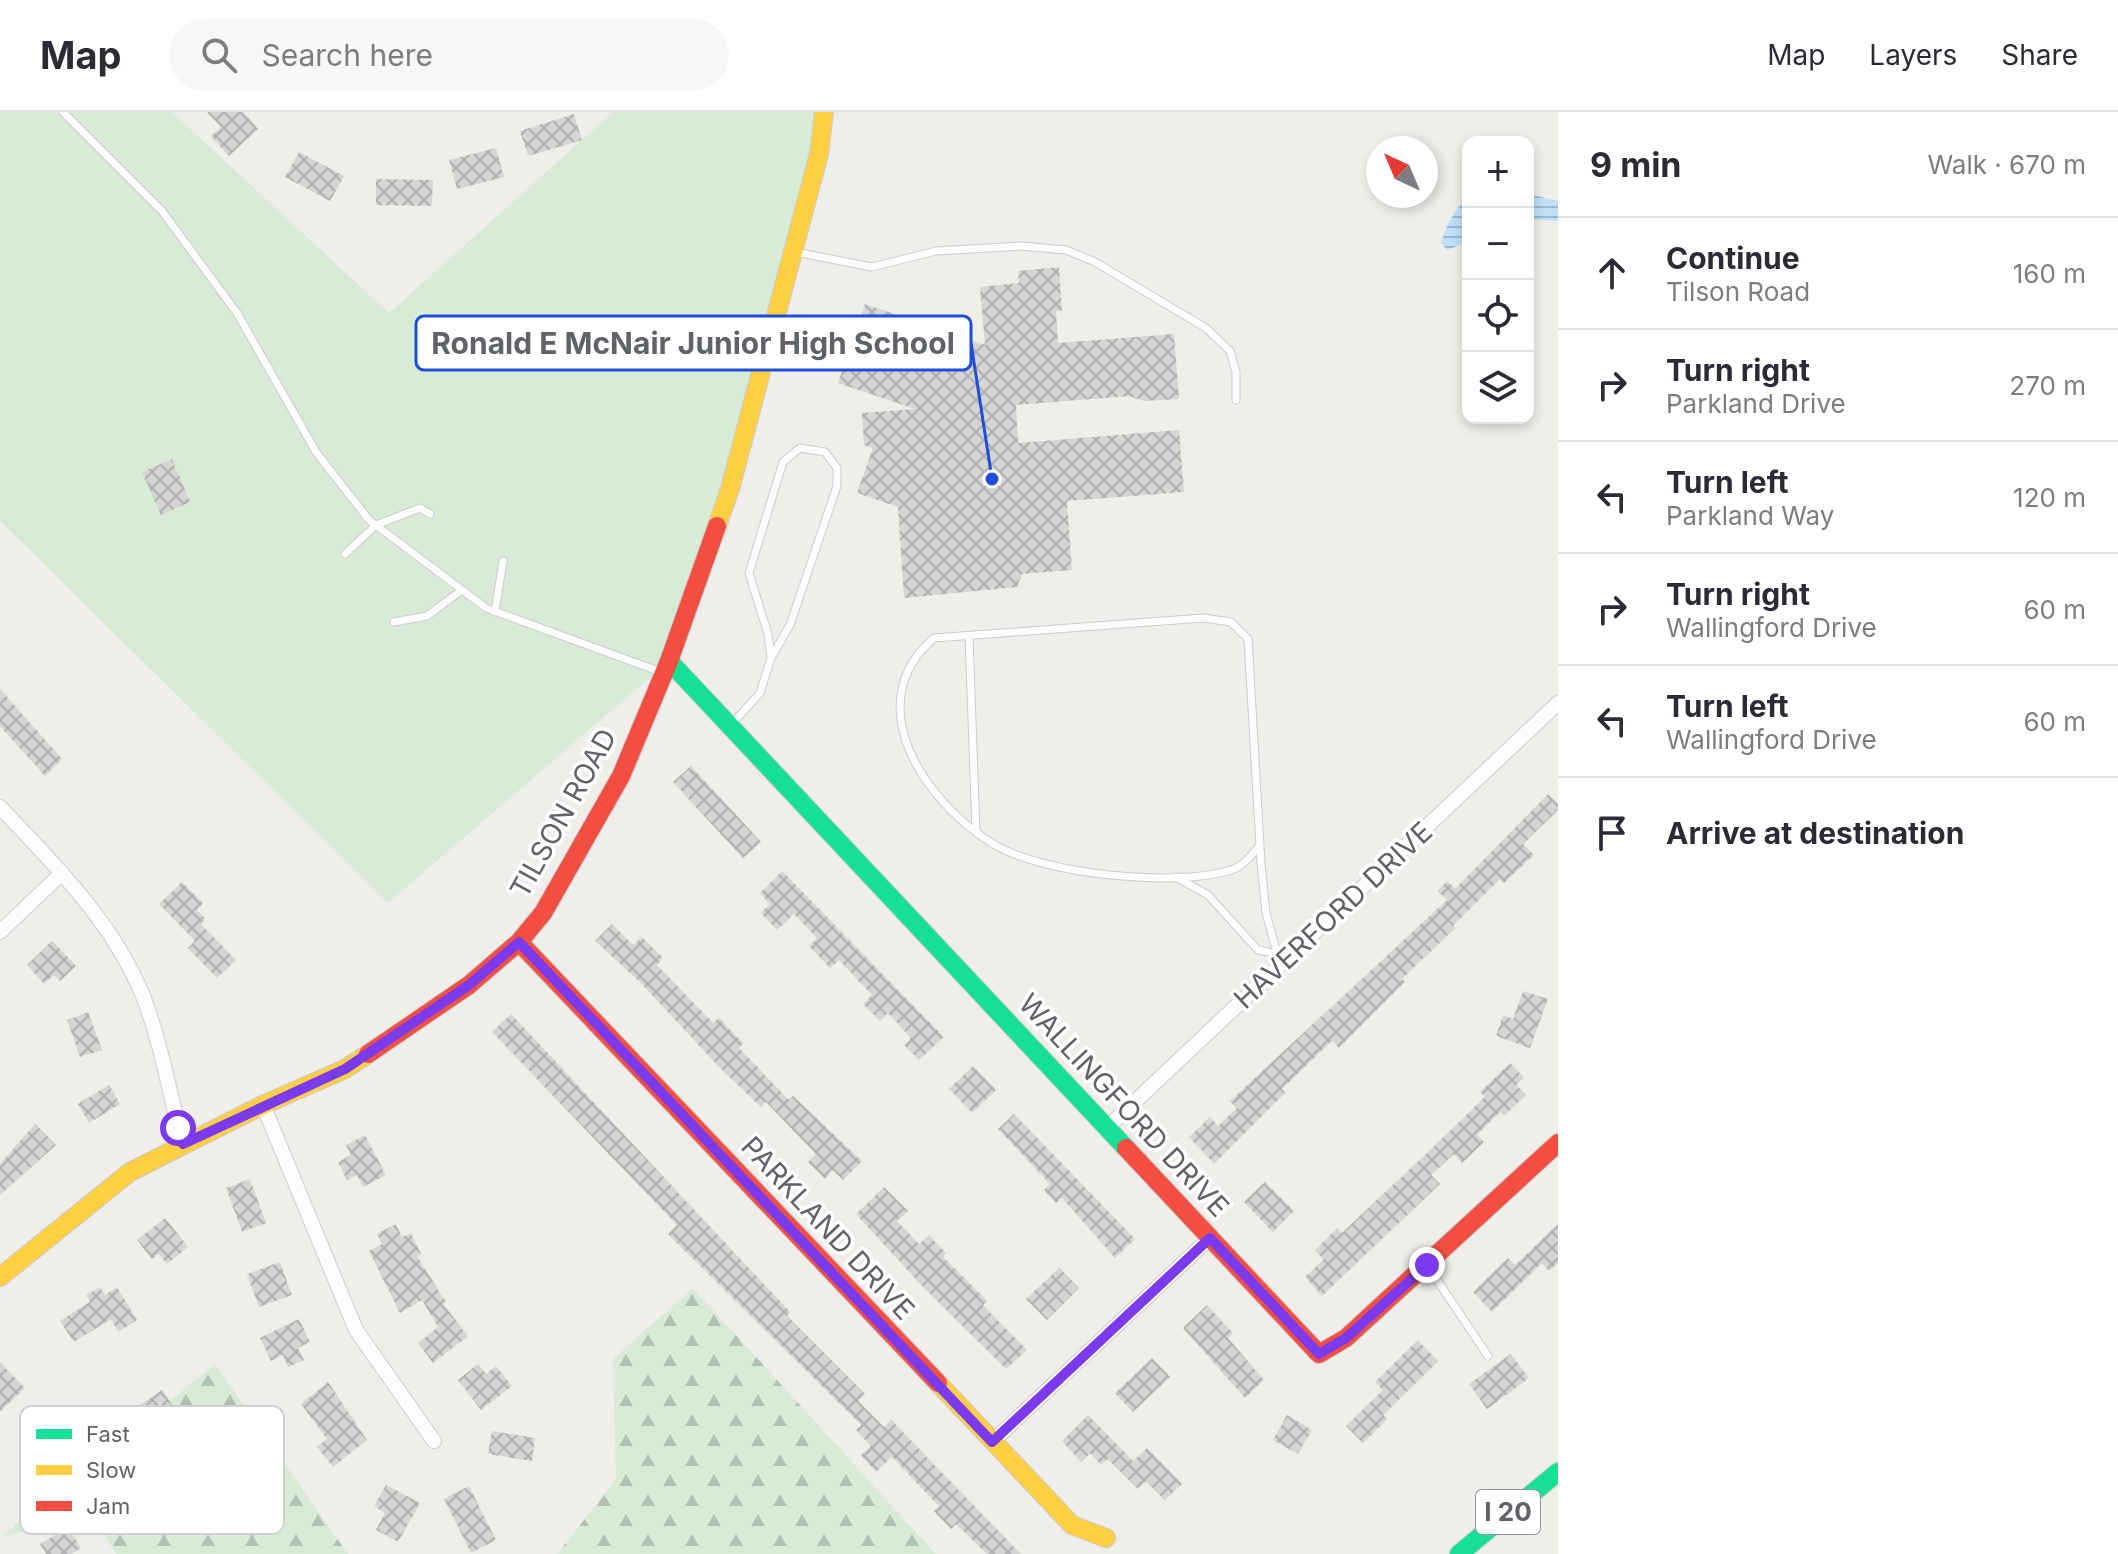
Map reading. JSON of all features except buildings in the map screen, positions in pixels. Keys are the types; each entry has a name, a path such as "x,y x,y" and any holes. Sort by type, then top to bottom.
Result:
{"main road":[{"name":"TILSON ROAD","path":"0,1277 130,1172 263,1105 345,1069 469,985 519,942 543,913 621,776 667,667 730,489 819,154 824,112"},
{"name":"WALLINGFORD DRIVE","path":"667,667 731,725 1319,1354 1346,1338 1558,1143"},
{"name":"PARKLAND DRIVE","path":"519,942 1072,1525 1106,1538"},
{"name":"I 20","path":"1459,1554 1558,1472"}],"street":[{"name":"HAVERFORD DRIVE","path":"1108,1127 1281,957 1558,703"},
{"path":"0,807 62,873 115,940 143,997 183,1144"},
{"path":"0,932 62,873"},
{"path":"263,1105 356,1330 434,1441"},
{"path":"992,1442 1210,1238"}],"lane":[{"path":"63,112 162,211 237,313 316,452 376,525 495,612 667,667"},
{"path":"793,251 872,267 936,251 1021,246 1066,250 1095,262 1206,328 1230,351 1236,372 1236,400"},
{"path":"731,725 760,693 771,658 790,625 837,486 837,468 825,452 800,448 783,462 749,573 768,634 771,658"},
{"path":"345,554 376,525 420,508 430,514"},
{"path":"495,612 503,561"},
{"path":"394,622 427,616 462,590"},
{"path":"1260,845 1245,862 1227,871 1118,877 1062,868 998,846 976,832 926,784 908,749 900,717 903,683 914,656 934,638 1203,618 1231,622 1248,639 1266,913 1281,957"},
{"path":"969,636 976,832"},
{"path":"1174,876 1208,895 1258,950 1281,957"},
{"path":"1427,1265 1488,1356"}],"green space":[{"path":"0,112 172,112 389,313 613,112 821,112 784,333 717,538 667,663 388,903 0,521"},
{"path":"693,1288 936,1554 557,1554 616,1480 613,1359"},
{"path":"215,1364 244,1406 163,1406"},
{"path":"284,1463 348,1554 116,1554 104,1535 99,1534 284,1534"},
{"path":"20,1522 20,1532 1,1537"}],"water":[{"path":"1534,195 1558,201 1558,221 1534,219"},
{"path":"1462,204 1462,244 1447,250 1441,243"}],"traffic: fast":[{"path":"669,661 1126,1148"},
{"path":"1459,1554 1558,1472"}],"traffic: slow":[{"path":"717,526 730,489 819,154 824,112"},
{"path":"0,1277 130,1172 263,1105 345,1069 368,1054"},
{"path":"938,1383 1072,1525 1106,1538"}],"traffic: jam":[{"path":"368,1054 469,985 519,942 543,913 621,776 669,661 717,526"},
{"path":"519,942 938,1383"},
{"path":"1126,1148 1319,1354 1346,1338 1558,1143"}],"place":[{"name":"Ronald E McNair Junior High School","path":"992,479"}],"route":[{"path":"178,1128 183,1144 345,1069 469,985 519,942 992,1442 1210,1238 1319,1354 1346,1338 1427,1265"}]}
